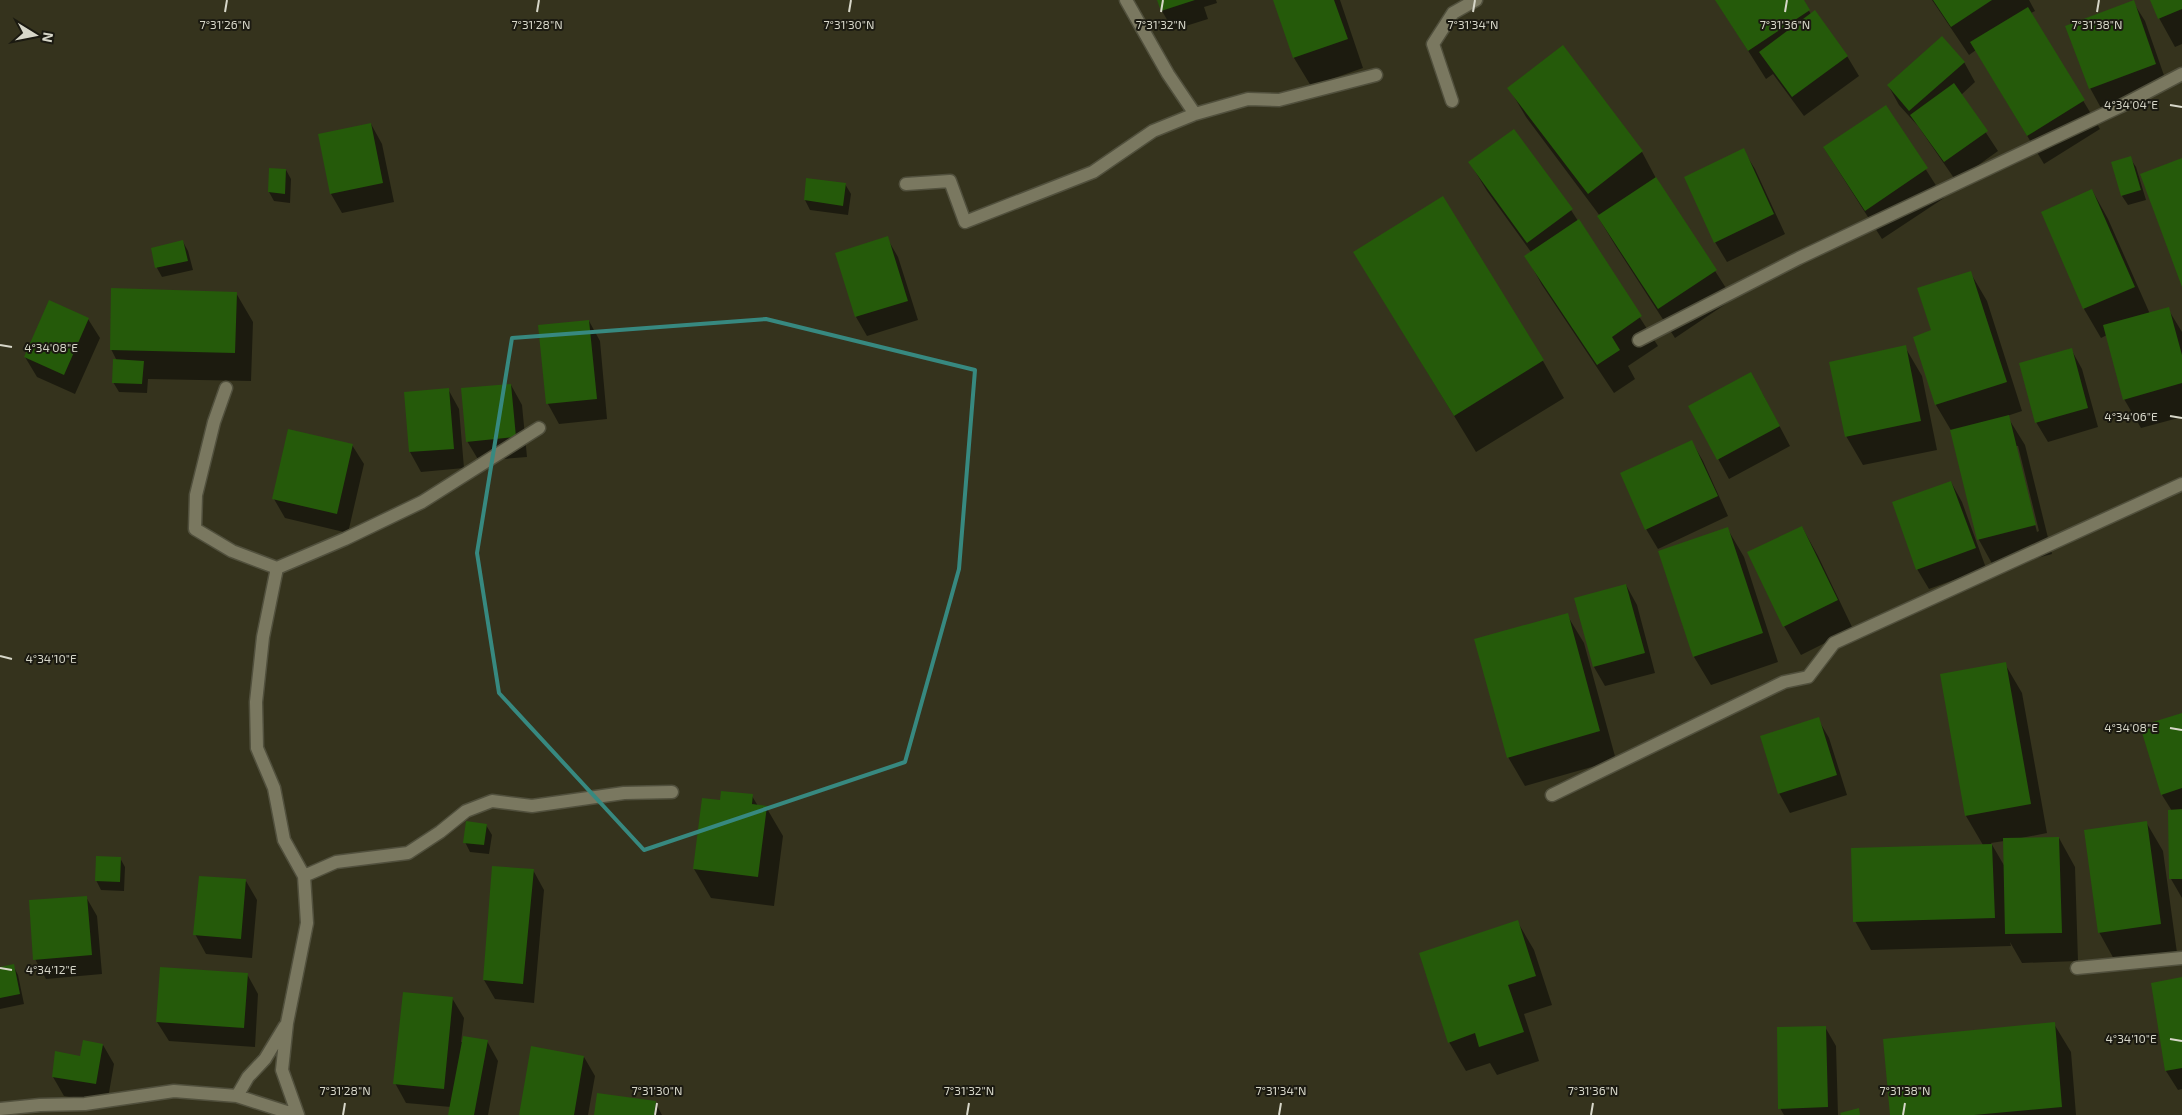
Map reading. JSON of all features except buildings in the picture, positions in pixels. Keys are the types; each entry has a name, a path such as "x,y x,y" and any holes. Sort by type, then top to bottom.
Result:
{"street":[{"path":"1126,0 1163,66 1195,114"},
{"path":"1452,101 1433,44 1453,13 1476,0"},
{"path":"1639,340 1799,258 2121,106 2182,74"},
{"path":"906,184 950,181 965,222 1093,172 1153,131 1195,114 1248,99 1279,100 1376,75"},
{"path":"226,388 214,422 196,495 195,529 232,551 277,568 345,539 422,502 539,428"},
{"path":"1552,795 1784,682 1808,677 1834,643 2182,484"},
{"path":"277,568 263,637 256,702 257,748 274,788 284,840 304,876 307,923 287,1023 282,1070 297,1115"},
{"path":"304,876 336,862 408,852 440,832 466,811 492,801 532,806 624,793 672,792"},
{"path":"2077,968 2182,958"},
{"path":"238,1096 248,1077 265,1059 287,1023"},
{"path":"0,1109 40,1105 85,1104 174,1091 238,1096 297,1115"}],"highlighted area":[{"path":"766,319 975,370 959,569 905,762 644,850 499,693 477,553 512,338"}]}
